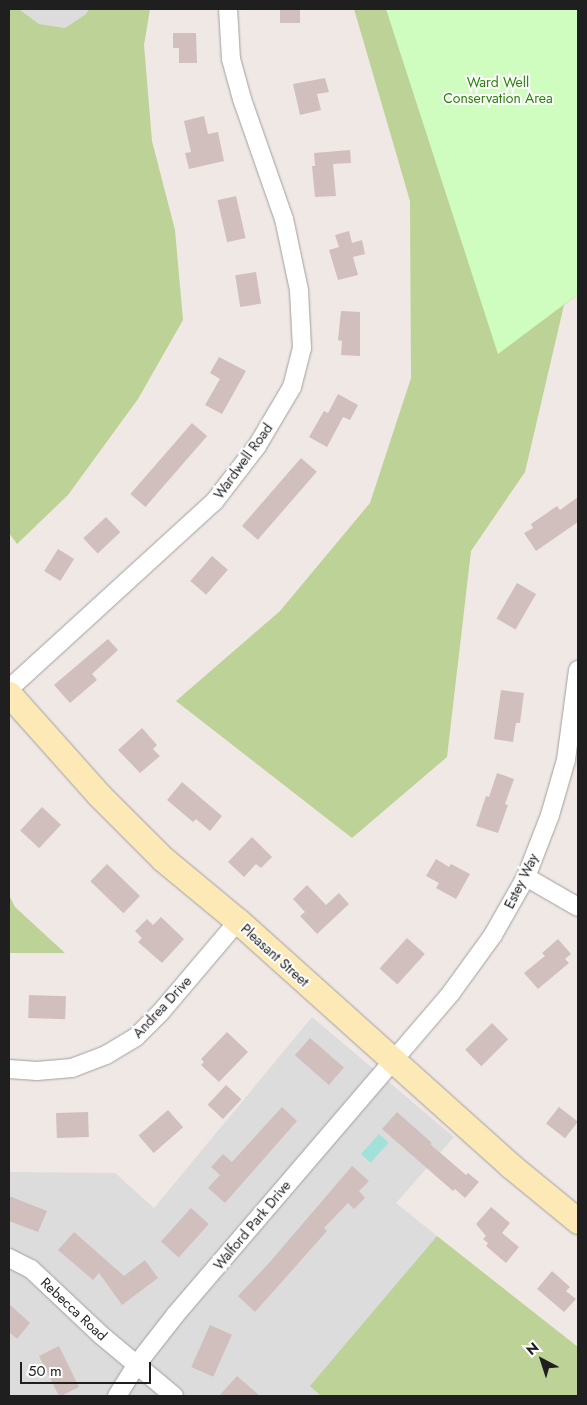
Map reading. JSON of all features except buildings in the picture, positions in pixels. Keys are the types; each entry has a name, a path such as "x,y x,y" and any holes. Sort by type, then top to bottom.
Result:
{"main road":[{"name":"Pleasant Street","path":"9,694 99,795 164,859 238,921 394,1059 511,1166 578,1221"}],"street":[{"name":"Wardwell Road","path":"9,689 214,502 258,446 292,387 302,348 299,290 284,219 242,99 231,59 228,9"},
{"name":"Estey Way","path":"394,1059 451,993 493,935 526,877 550,815 566,760 578,670"},
{"path":"526,877 578,907"},
{"name":"Andrea Drive","path":"9,1069 37,1071 72,1068 106,1055 136,1037 160,1013 238,921"},
{"name":"Walford Park Drive","path":"116,1396 137,1364 189,1299 394,1059"},
{"name":"Rebecca Road","path":"9,1258 31,1269 101,1336 174,1396"}],"shaded area":[{"path":"19,9 89,9 86,14 65,28 39,24"},
{"path":"312,1017 454,1137 396,1203 437,1236 311,1386 321,1396 9,1396 9,1172 115,1173 154,1208"}],"green space":[{"path":"9,9 19,9 39,24 65,28 86,14 89,9 150,9 144,45 152,141 175,230 183,320 138,399 68,495 17,544 9,533"},
{"path":"354,9 578,9 578,294 564,305 525,472 471,551 447,757 352,838 176,701 280,611 370,503 411,378 410,201"},
{"name":"Ward Well Conservation Area","path":"386,9 578,9 578,294 498,354"},
{"path":"9,895 15,907 65,953 9,953"},
{"path":"437,1236 578,1347 578,1396 321,1396 310,1386"}],"water":[{"path":"379,1134 389,1143 371,1163 361,1154"}]}
